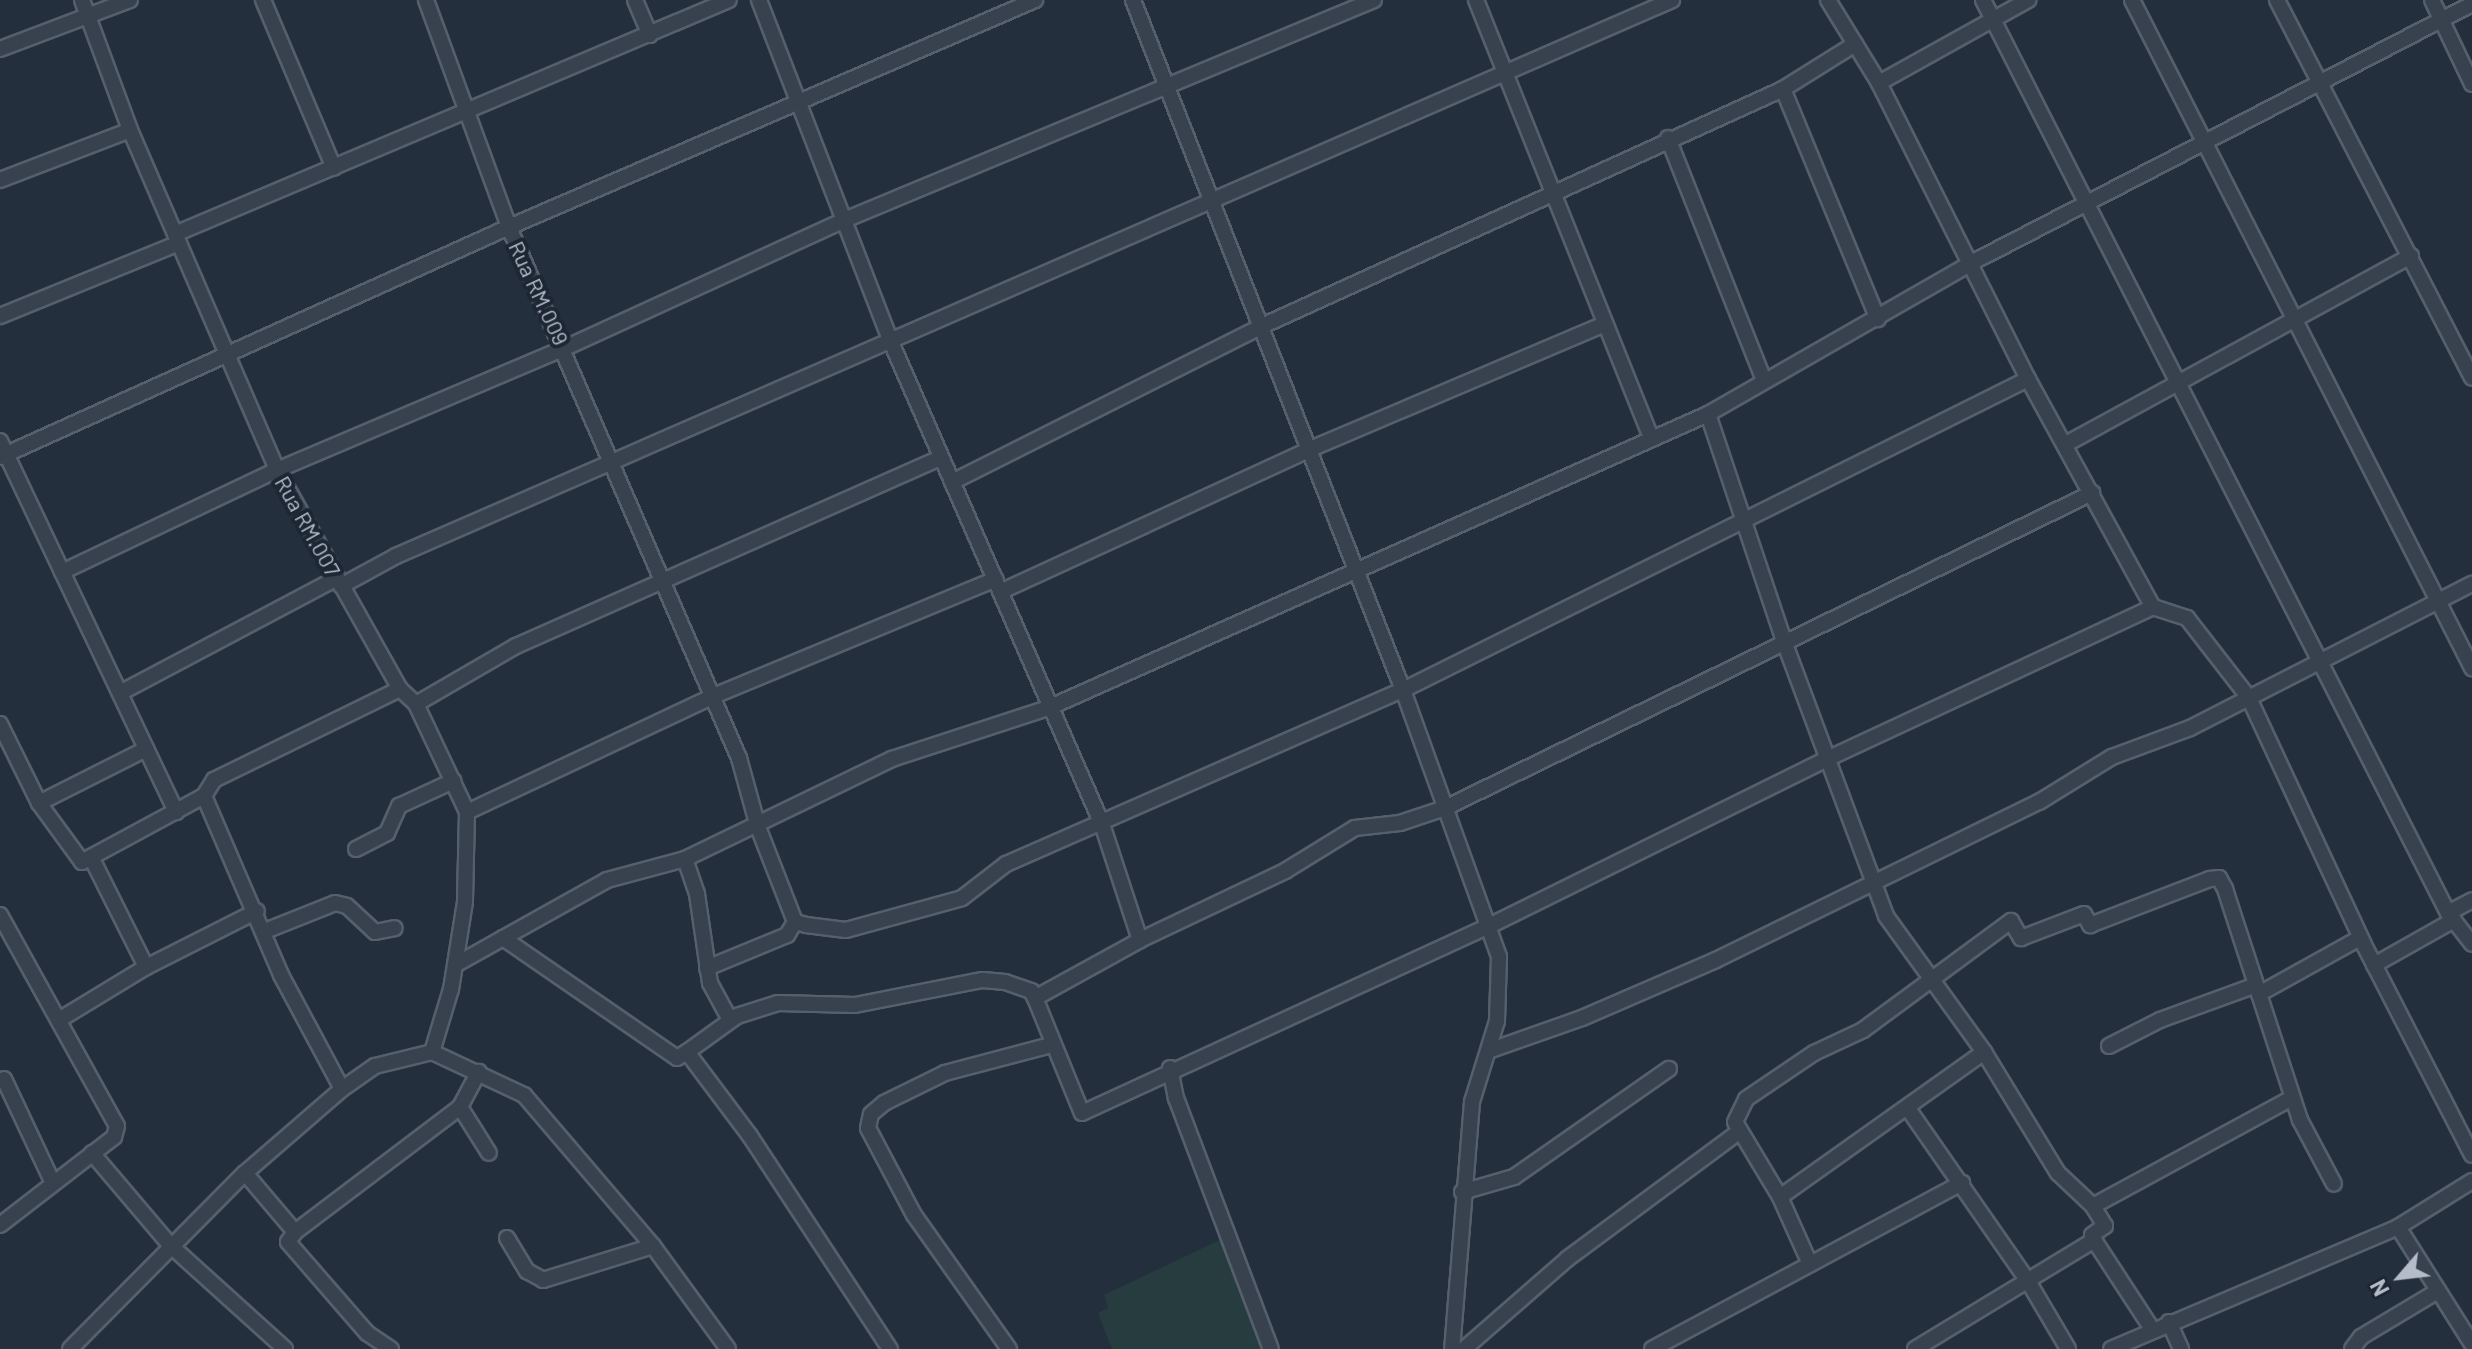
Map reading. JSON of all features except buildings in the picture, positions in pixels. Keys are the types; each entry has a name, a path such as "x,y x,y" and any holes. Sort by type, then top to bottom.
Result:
{"street":[{"name":"Rua RM.007","path":"82,0 130,130 277,470 400,689 416,704 467,812 465,902 455,965 432,1052"},
{"path":"0,49 90,18 130,0"},
{"path":"263,0 334,168"},
{"name":"Rua RM.009","path":"426,0 471,114 509,227 565,348 661,582 739,758 758,827 795,922"},
{"path":"635,0 650,35"},
{"path":"0,316 334,168 471,114 729,0"},
{"path":"759,0 801,101 842,221 891,342 999,585 1048,708 1102,824 1140,940"},
{"path":"176,812 2,451 509,227 1035,0"},
{"path":"1133,0 1169,84 1403,690 1489,926 1501,979 1491,1050 1472,1102 1462,1192 1452,1349"},
{"path":"62,572 277,470 565,348 842,221 1374,0"},
{"path":"1476,0 1652,439"},
{"path":"120,693 396,556 612,465 1672,0"},
{"path":"1828,0 1879,83 1973,262 2028,379 2153,607"},
{"path":"1983,0 2181,382 2451,916 2472,944"},
{"path":"1879,83 1992,17 2028,0"},
{"path":"2132,0 2202,146 2296,320 2472,668"},
{"path":"2277,0 2472,378"},
{"path":"2432,0 2472,84"},
{"path":"455,965 607,880 685,859 758,827 892,759 1048,708 1708,414 1763,378 1878,319 1973,262 2472,4"},
{"path":"952,482 1262,326 1668,138 1783,89 1855,44"},
{"path":"1783,89 1878,319"},
{"path":"0,180 130,130"},
{"path":"1668,138 1763,378"},
{"path":"2066,444 2411,256"},
{"path":"467,812 711,697 999,585 1605,324"},
{"path":"707,968 787,935 795,922 846,930 896,920 962,898 1006,864 1403,690 2028,379"},
{"path":"1708,414 1785,644 1886,916 1984,1052 2058,1173 2093,1206 2105,1226 2092,1235 2094,1240 2152,1329"},
{"path":"416,704 516,646 940,458"},
{"path":"1035,998 1140,940 1285,871 1355,828 1400,823 1445,808 2092,493"},
{"path":"1491,1050 1582,1018 1702,966 2039,802 2112,757 2147,748 2472,584"},
{"path":"503,938 677,1058 730,1020 778,1003 855,1005 983,980 1005,982 1031,991 1082,1113 1170,1068 1489,926 1827,759 2153,607 2187,618 2249,698 2360,938 2472,1155"},
{"path":"0,724 39,803 82,862 204,796 214,780 400,689"},
{"path":"39,803 146,749"},
{"path":"356,849 387,833 399,806 453,781"},
{"path":"204,796 257,911 281,975 342,1089"},
{"path":"91,857 146,967"},
{"path":"685,859 700,909 707,968 717,1000 730,1020"},
{"path":"1810,1264 1780,1197 1735,1122 1746,1099 1814,1053 1863,1030 2011,921 2021,938 2084,914 2090,925 2219,878 2292,1098 2334,1184"},
{"path":"2374,965 2472,900"},
{"path":"265,931 335,903 347,906 375,932 395,928"},
{"path":"59,1020 146,967 257,911"},
{"path":"0,915 117,1126 114,1137 52,1181 0,1225"},
{"path":"2109,1046 2160,1020 2257,989 2360,938"},
{"path":"1009,1349 914,1215 868,1128 871,1114 884,1103 945,1073 1051,1045"},
{"path":"70,1349 170,1245 245,1173 342,1089 375,1066 432,1052 524,1095 653,1246 728,1349"},
{"path":"687,1052 750,1136 890,1349"},
{"path":"1780,1197 1909,1110 1984,1052"},
{"path":"1170,1068 1176,1098 1271,1349"},
{"path":"1462,1192 1514,1177 1669,1069"},
{"path":"391,1349 367,1333 288,1242 295,1232 460,1107 479,1072"},
{"path":"4,1079 52,1181"},
{"path":"2093,1206 2292,1098"},
{"path":"460,1107 489,1153"},
{"path":"1909,1110 2028,1281 2068,1349"},
{"path":"1464,1349 1567,1259 1740,1131"},
{"path":"92,1153 170,1245 285,1349"},
{"path":"245,1173 295,1232"},
{"path":"2111,1349 2398,1227 2472,1181"},
{"path":"1652,1349 1962,1183"},
{"path":"2398,1227 2472,1344"},
{"path":"507,1238 527,1271 543,1280 653,1246"},
{"path":"1915,1349 2094,1240"},
{"path":"2352,1349 2361,1337 2438,1291"},
{"path":"2169,1322 2181,1349"}],"green space":[{"path":"1226,1237 1270,1349 1112,1349 1098,1313 1108,1308 1104,1295"}]}
